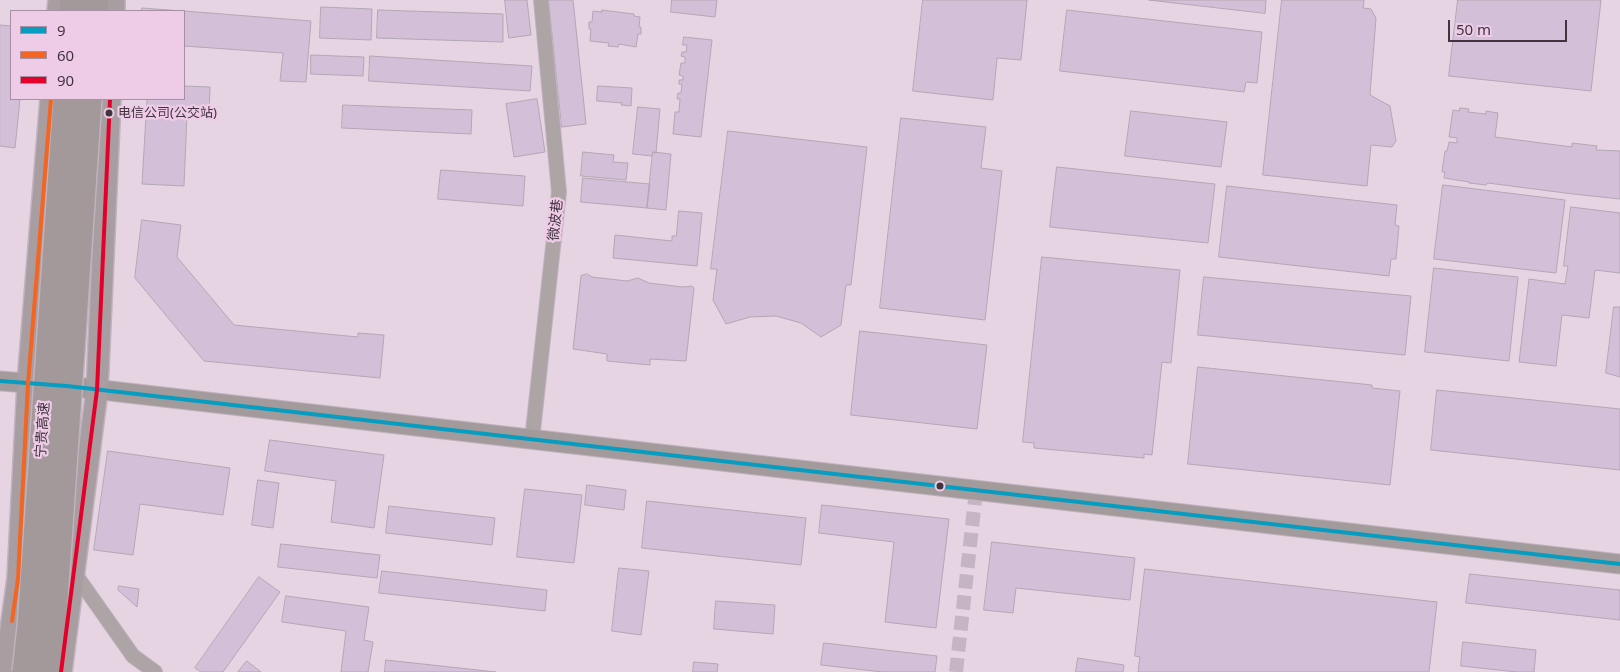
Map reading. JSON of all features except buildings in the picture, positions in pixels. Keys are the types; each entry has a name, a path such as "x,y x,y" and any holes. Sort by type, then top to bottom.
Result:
{"highway":[{"name":"宁贵高速","path":"25,672 31,617 66,100"},
{"name":"宁贵高速","path":"48,672 53,629 89,100"}],"main road":[{"path":"6,672 18,579 28,384 51,100"},
{"path":"61,672 97,390 110,100"},
{"path":"0,380 1620,564"}],"street":[{"name":"微波巷","path":"532,440 559,192 541,0"},
{"path":"73,570 133,656 155,672"}],"tunnel":[{"path":"956,672 976,491"}],"transit line":[{"name":"60","path":"12,621 18,579 28,384 51,100"},
{"name":"90","path":"61,672 97,390 110,100"},
{"name":"9","path":"0,381 67,386 1620,564"}],"place":[{"name":"电信公司(公交站)","path":"109,113"}]}
